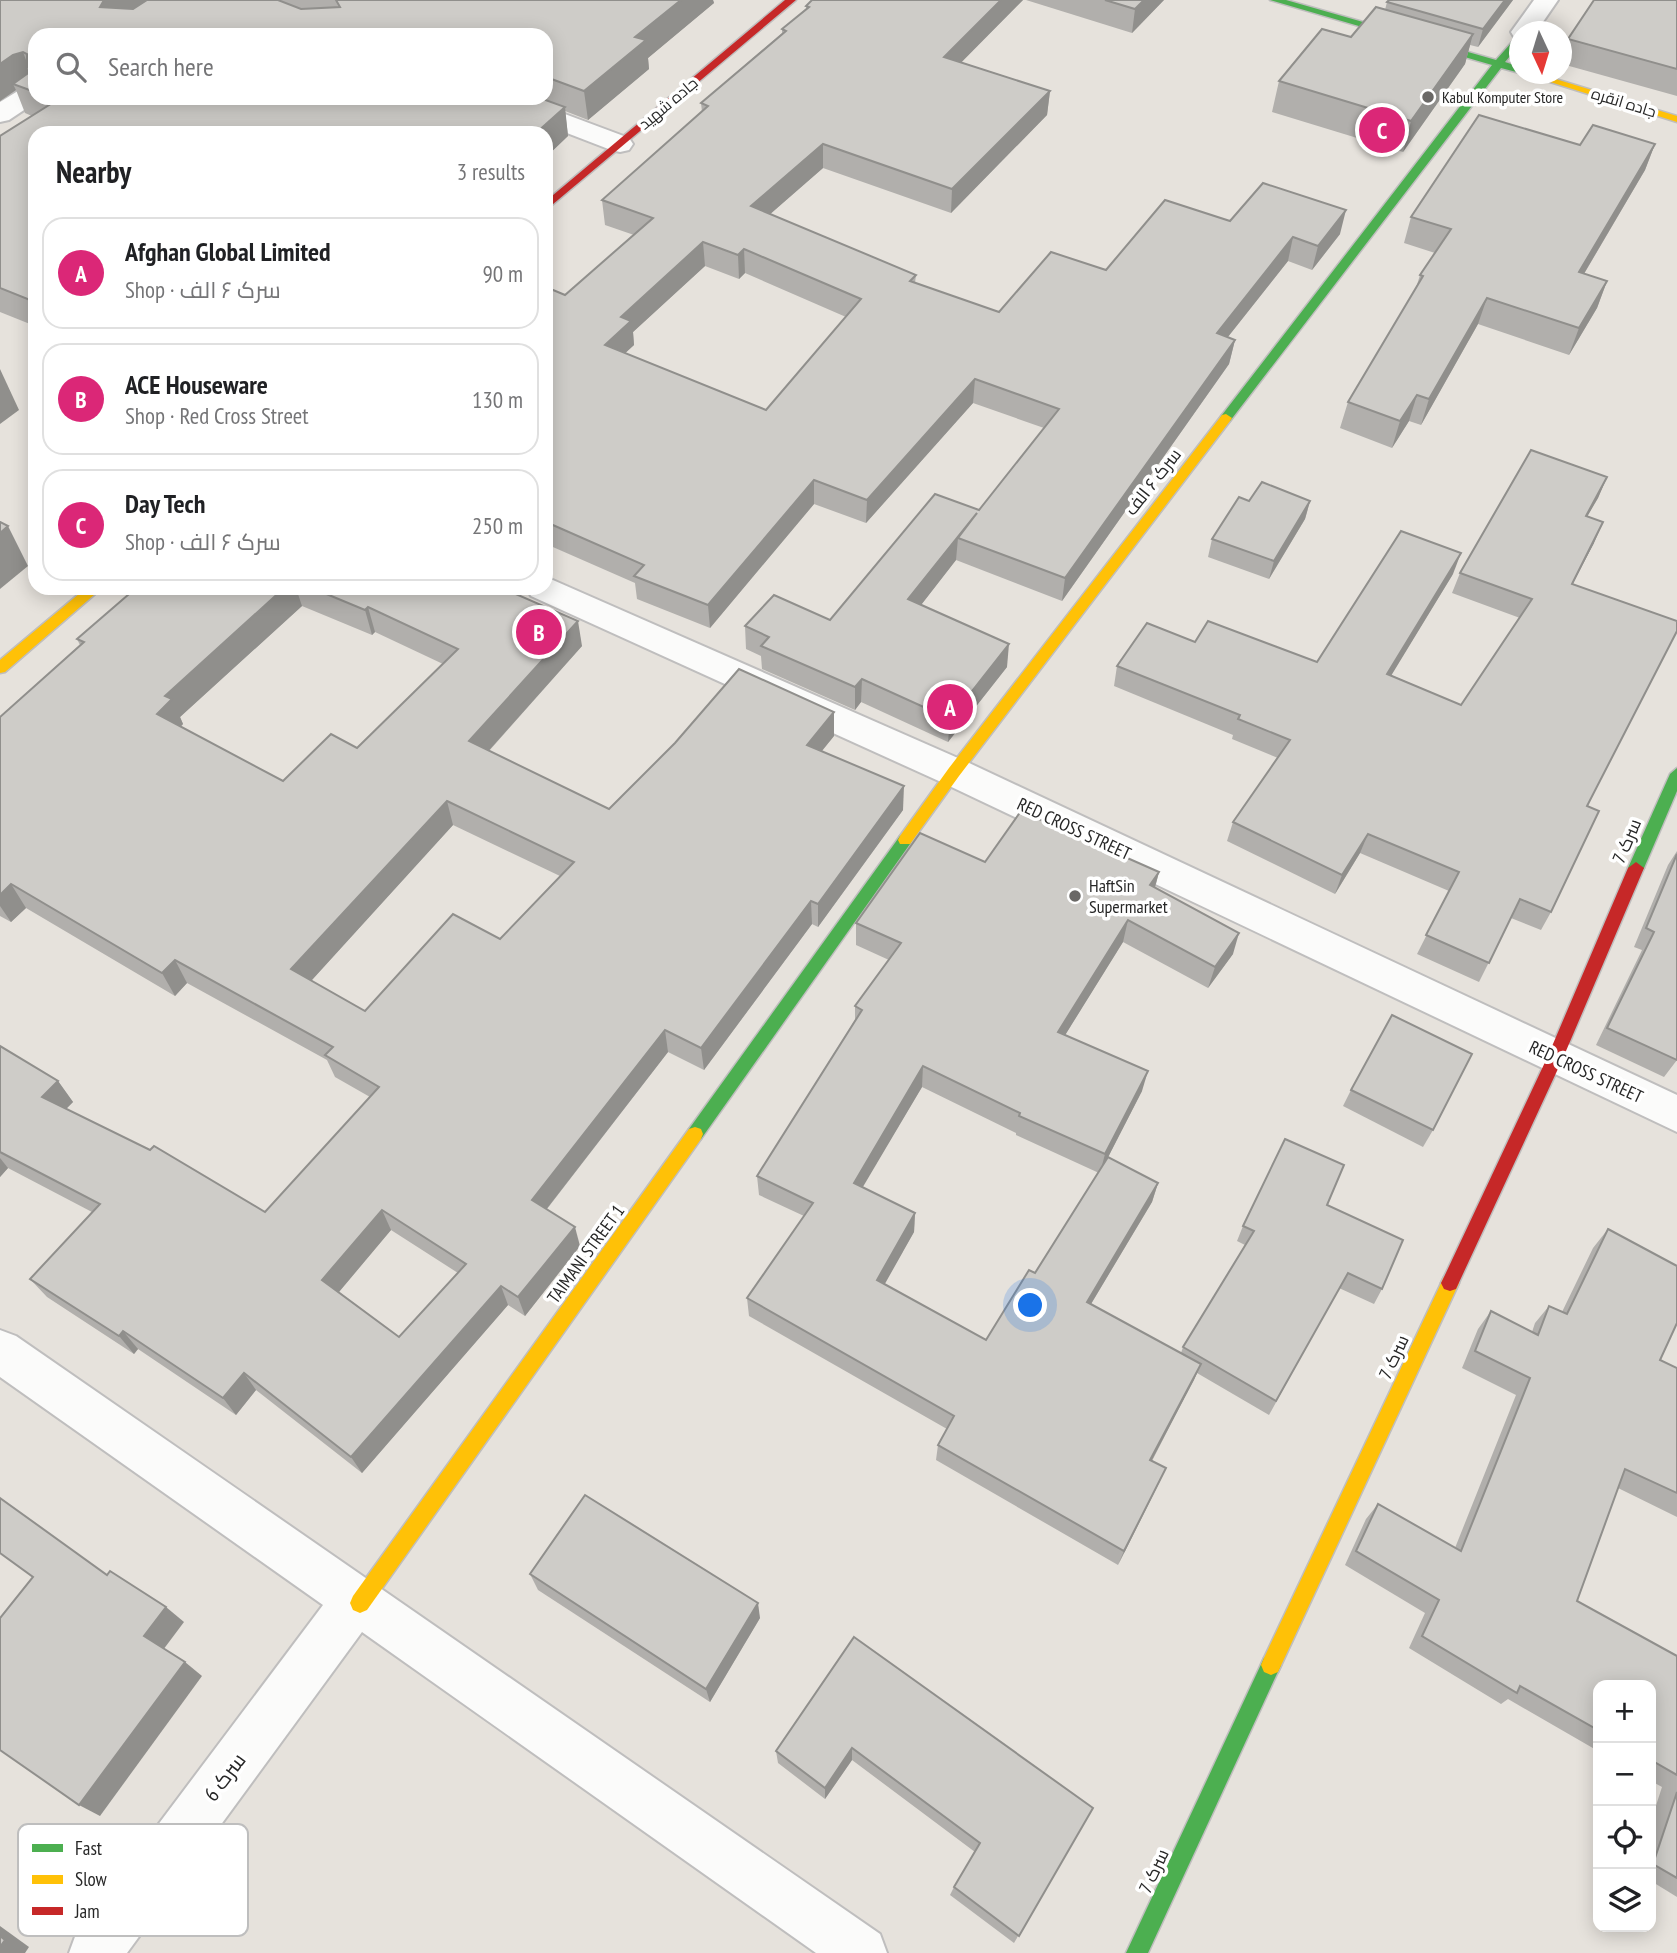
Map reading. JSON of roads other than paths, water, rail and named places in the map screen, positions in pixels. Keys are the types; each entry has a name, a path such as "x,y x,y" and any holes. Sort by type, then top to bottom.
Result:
{"street":[{"name":"جاده شهید","path":"553,201 791,0"},
{"path":"1275,0 1509,67"},
{"path":"1531,21 1546,0"},
{"name":"سرک ۶ الف","path":"843,927 954,772 1509,51"},
{"name":"جاده انقره","path":"1563,84 1677,119"},
{"path":"0,114 28,96"},
{"path":"517,105 620,144"},
{"name":"RED CROSS STREET","path":"553,592 954,772 1677,1114"},
{"path":"0,668 87,595"},
{"name":"سرک 7","path":"1137,1953 1555,1058 1677,774"},
{"name":"TAIMANI STREET 1","path":"358,1602 843,927"},
{"path":"0,1351 861,1953"},
{"name":"سرک 6","path":"192,1824 358,1602"},
{"name":"سرک 6","path":"95,1953 108,1936"}],"place":[{"name":"Kabul Komputer Store","path":"1428,97"},
{"name":"Day Tech","path":"1382,130"},
{"name":"ACE Houseware","path":"539,632"},
{"name":"Afghan Global Limited","path":"950,707"},
{"name":"HaftSin Supermarket","path":"1075,896"}]}
